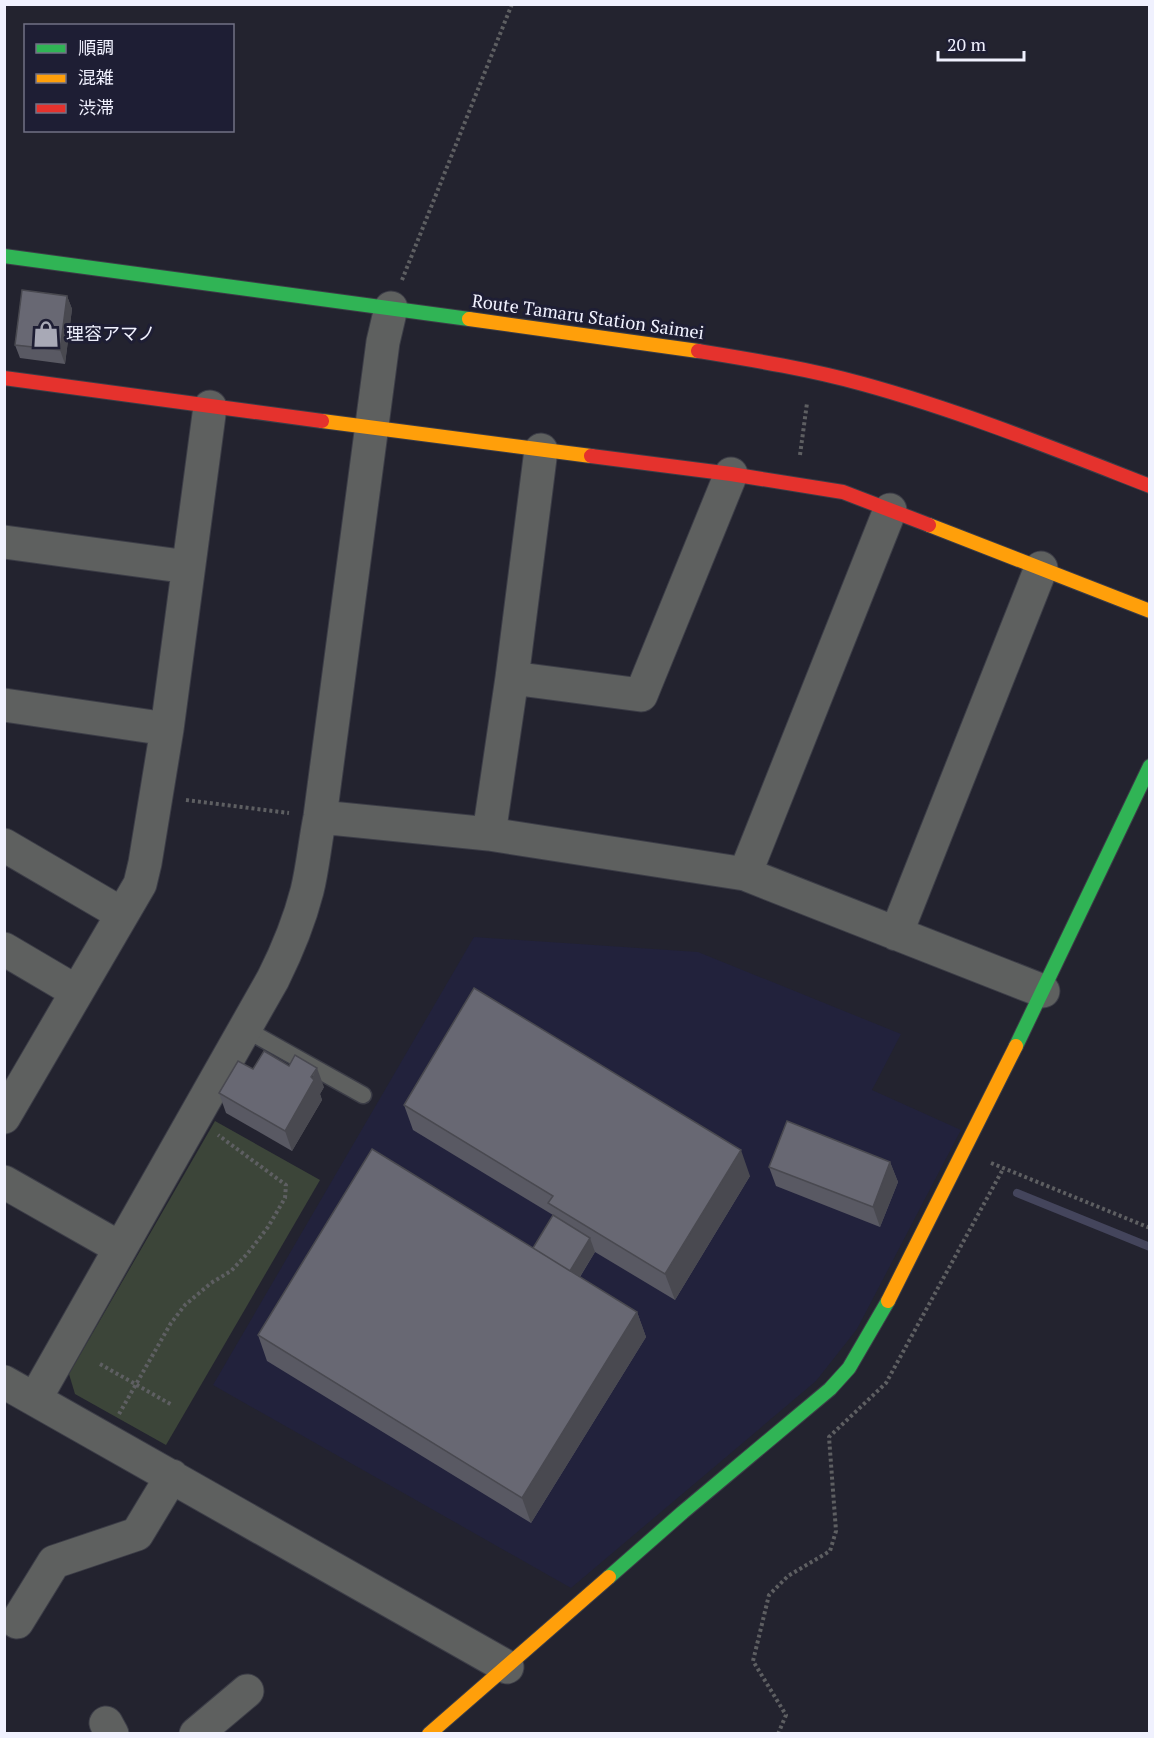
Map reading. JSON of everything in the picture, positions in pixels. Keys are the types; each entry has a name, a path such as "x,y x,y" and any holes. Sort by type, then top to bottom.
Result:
{"street":[{"name":"Route Tamaru Station Saimei","path":"4,256 636,341 804,370 948,410 1149,486"},
{"path":"35,1399 273,979 299,918 307,889 320,817 383,342 392,308"},
{"path":"4,378 372,429 731,474 843,492 1149,611"},
{"path":"4,1117 140,884 167,729 210,406"},
{"path":"489,834 512,678 541,450"},
{"path":"512,678 641,695 731,474"},
{"path":"745,874 890,510"},
{"path":"4,542 188,567"},
{"path":"896,934 1041,568"},
{"path":"4,705 167,729"},
{"path":"429,1734 683,1512 806,1410 849,1368 873,1329 1043,991 1149,766"},
{"path":"320,817 489,834 745,874 1043,991"},
{"path":"4,844 122,914"},
{"path":"4,949 77,992"},
{"path":"4,1182 120,1248"},
{"path":"4,1382 507,1667"},
{"path":"17,1622 54,1562 137,1534 172,1476"},
{"path":"196,1734 247,1691"}],"lane":[{"path":"245,1029 363,1095"}],"path":[{"path":"392,308 512,4"},
{"path":"796,485 808,399"},
{"path":"156,796 320,817"},
{"path":"105,1438 159,1342 185,1305 211,1283 231,1271 268,1227 285,1198 286,1185 194,1118"},
{"path":"963,1151 1149,1228"},
{"path":"778,1734 786,1715 753,1661 769,1594 788,1576 830,1551 836,1531 829,1437 885,1383 1004,1168"},
{"path":"100,1364 172,1405"}],"shaded area":[{"path":"474,937 698,952 901,1034 872,1090 961,1130 857,1329 816,1381 571,1588 213,1385"}],"green space":[{"path":"215,1121 320,1180 166,1445 75,1394 69,1374"}],"building":[{"name":"理容アマノ","path":"22,290 67,296 60,350 15,345"},
{"path":"474,988 741,1150 665,1274 548,1203 553,1196 404,1105"},
{"path":"264,1051 289,1066 295,1055 317,1068 311,1077 314,1080 285,1131 219,1093 238,1061 253,1069"},
{"path":"787,1121 890,1162 873,1207 769,1167"},
{"path":"372,1149 637,1312 522,1498 258,1335"},
{"path":"553,1215 590,1238 570,1271 533,1248"}],"waterway":[{"path":"1017,1193 1150,1247"}],"traffic: fast":[{"path":"4,256 469,319"},
{"path":"1016,1046 1150,766"},
{"path":"609,1577 830,1389 849,1368 888,1301"}],"traffic: slow":[{"path":"469,319 698,351"},
{"path":"322,421 591,456"},
{"path":"929,525 1150,611"},
{"path":"888,1301 1016,1046"},
{"path":"429,1734 609,1577"}],"traffic: jam":[{"path":"698,351 822,374 900,395 1008,431 1150,486"},
{"path":"4,378 322,421"},
{"path":"591,456 731,474 843,492 929,525"}],"place":[{"name":"理容アマノ","path":"46,334"}]}
